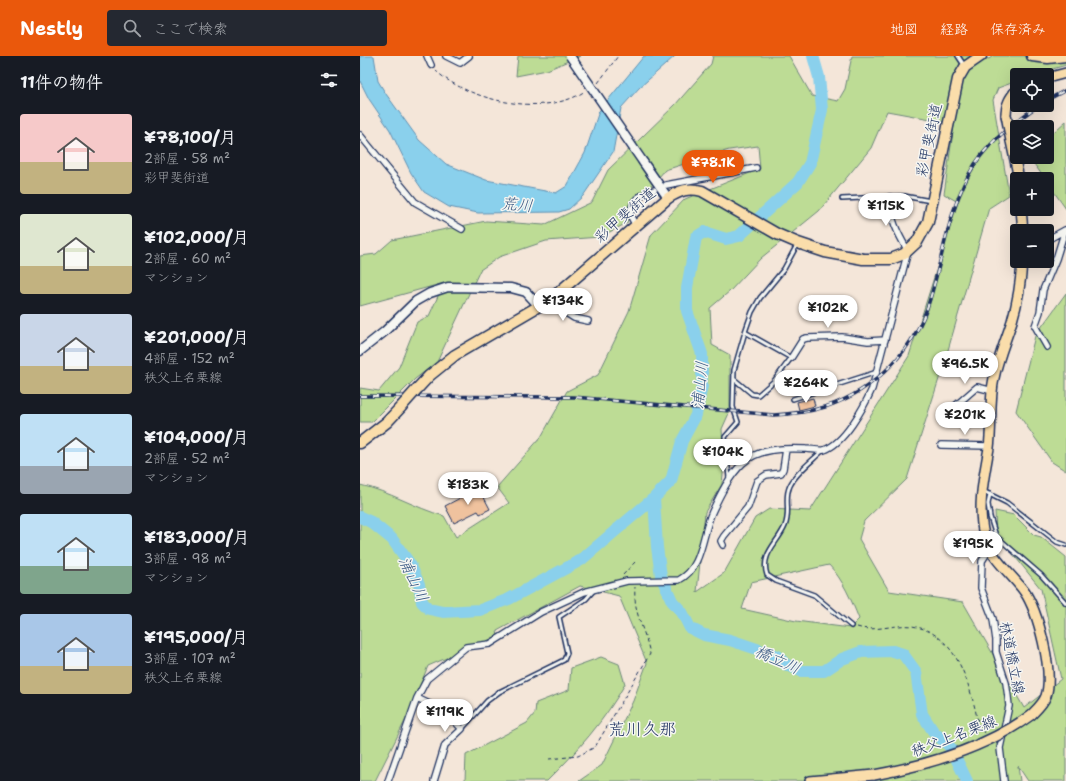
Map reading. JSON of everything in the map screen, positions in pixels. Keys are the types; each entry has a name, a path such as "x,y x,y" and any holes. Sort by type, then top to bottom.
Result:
{"highway":[{"path":"965,67 981,56"},
{"path":"1032,56 1048,58 1066,56"},
{"name":"彩甲斐街道","path":"360,443 387,422 429,376 455,355 543,304 668,198 680,191 695,189 702,191 777,234 825,252 870,259 891,258 908,251 921,237 928,222 958,79 965,67"}],"main road":[{"path":"1054,76 1066,73"},
{"path":"1010,97 1006,106 1006,115 1017,172"},
{"name":"秩父上名栗線","path":"810,781 874,775 934,761 974,746 1016,726 1039,707 1046,696 1048,684 1047,666 1038,618 1024,590 989,550 984,534 985,492 993,391 998,361 1020,290 1022,268"}],"street":[{"path":"427,56 431,66"},
{"path":"446,56 460,63 469,56"},
{"path":"570,56 668,198"},
{"path":"360,135 416,202 462,229"},
{"path":"666,185 756,168"},
{"path":"636,226 630,215 632,203 641,195 654,190"},
{"path":"388,781 417,698 427,679 466,647 490,644 541,612 594,590 614,584 638,580 679,580 686,576 695,564 712,512 729,479 749,458 761,452 786,449 824,450 835,444 861,411 872,389 908,251 896,230 890,207 890,197"},
{"path":"1054,236 1065,230 1054,264"},
{"path":"1047,347 1035,326 1040,312 1043,290 1052,268"},
{"path":"360,351 384,332 416,301 430,293 448,287 511,288 526,292 543,304 574,318 588,321"},
{"path":"791,358 806,338 842,337 868,341 885,340"},
{"path":"946,414 977,387 993,391"},
{"path":"940,444 989,446"},
{"path":"723,545 721,541 724,536 748,507 757,481 766,475 781,473 786,449"},
{"name":"林道橋立線","path":"989,550 982,561 981,588 993,619 996,652 1006,683 1008,697 1009,706 1000,748 1004,781"},
{"path":"417,698 446,712 462,729 445,745 434,781"}],"lane":[{"path":"958,56 965,67"},
{"path":"842,199 917,197 932,201"},
{"path":"729,479 725,437 738,422 734,407 734,370 745,332 752,312 760,298 784,269 798,243"},
{"path":"734,379 752,394 758,395 774,381 791,358 745,332"},
{"path":"793,399 877,372"},
{"path":"824,450 793,479 786,497 788,517 785,527 766,556 765,569 766,575 776,581 814,595 851,626"},
{"path":"985,492 1007,503 1057,542 1066,545"},
{"path":"985,492 990,517 996,536 1041,574 1066,603"},
{"path":"462,729 487,701 499,692 564,660 567,653 559,617 586,598 594,590"}],"path":[{"path":"592,86 598,82 618,56"},
{"path":"431,66 441,76 468,90 506,102 546,104 569,100 586,90"},
{"path":"614,584 635,562"},
{"path":"549,760 578,756 595,747 650,654 647,638 637,616 634,599 638,580"},
{"path":"851,626 868,630 892,626 916,626 937,636 954,654 968,682 977,722 986,736"}],"green space":[{"path":"518,56 580,56 547,70 516,76"},
{"path":"713,56 789,56 812,96 838,101 845,89 852,56 978,56 989,59 993,56 1066,56 1066,65 1054,69 1010,68 1010,84 998,88 993,100 1009,195 989,208 946,357 907,479 864,521 859,539 889,591 963,602 1024,708 1061,679 1041,589 996,533 995,511 1014,515 1034,535 1041,537 1066,557 1066,781 1028,781 1018,766 1020,781 579,781 602,765 633,701 647,663 619,596 580,586 497,631 498,636 428,666 407,717 375,781 360,781 360,485 381,491 433,513 444,516 456,537 509,503 497,487 541,437 567,391 598,375 629,311 651,235 685,199 760,169 758,146 729,150 665,170 629,212 627,223 600,237 546,241 499,257 480,270 437,362 415,379 372,422 360,422 360,388 379,391 399,367 417,322 429,316 444,283 360,306 360,256 376,254 392,240 486,221 544,225 592,202 608,170 675,105 711,64","holes":["887,111 936,120 954,125 944,194 958,202 909,356 810,511 769,509 755,518 724,573 697,592 705,512 722,484 724,465 722,429 730,411 730,355 712,345 710,308 730,291 761,258 819,211 871,148","829,565 843,583 859,619 850,628 796,621 742,609 751,582"]},
{"path":"1066,121 1066,209 1054,192 1054,172 1040,172 1034,164 1054,164 1054,132"},
{"path":"1066,293 1066,471 1052,462 1016,411 1035,336"},
{"path":"601,657 619,664 625,684 609,710 590,735 547,781 465,781 466,755 527,723 535,713 536,703 569,690 571,668"}],"water":[{"name":"荒川","path":"360,56 374,56 378,81 386,94 419,140 446,164 486,180 556,193 567,186 585,153 599,111 644,56 675,56 639,88 621,108 613,152 583,196 569,209 559,212 478,213 449,207 424,192 411,173 390,130 369,99 360,81"}],"building":[{"path":"813,398 815,406 799,410 797,402"},
{"path":"479,488 490,509 480,514 478,511 454,523 445,506"}],"waterway":[{"name":"浦山川","path":"360,517 371,522 392,539 410,564 419,584 422,602 429,609 443,612 480,610 509,599 581,560 654,498 671,481 682,441 696,415 702,386 702,354 687,311 687,288 696,237 704,232 726,239 739,236 798,182 810,163 822,110 819,77 813,56"},
{"name":"橋立川","path":"654,498 657,547 661,576 672,601 682,612 690,628 704,635 730,640 778,656 785,664 801,671 824,671 842,659 861,652 893,651 903,654 916,672 922,714 933,731 951,748 967,781"}],"railway":[{"path":"1054,96 1066,90"},
{"path":"360,396 574,397 774,415 812,410 843,400 877,379 904,350 915,334 924,317 930,299 953,213 966,180 981,155 996,139 1029,112"}],"district":[{"name":"荒川久那","path":"642,729"}]}
